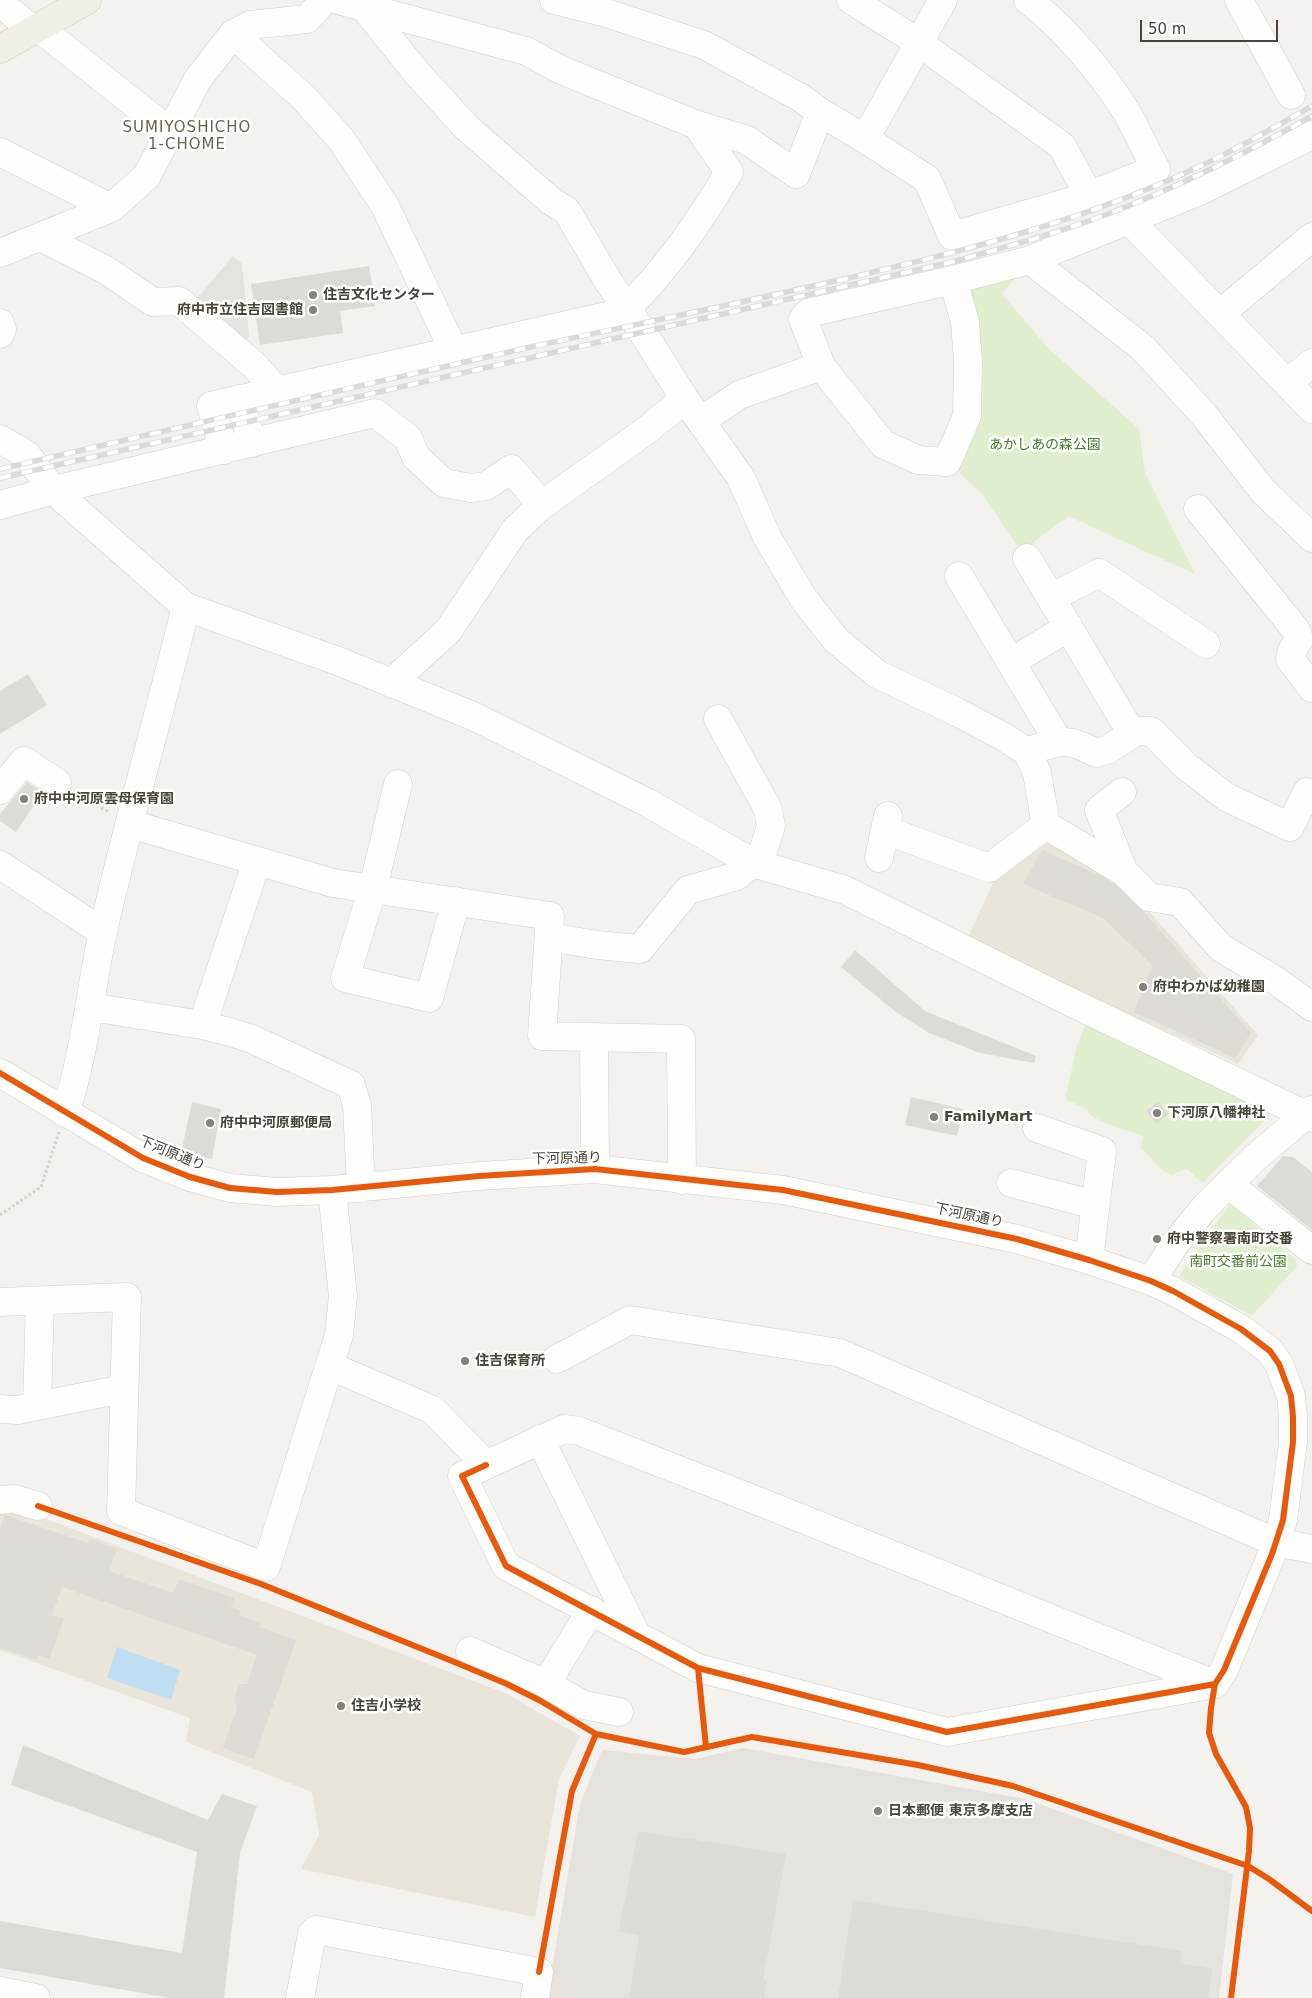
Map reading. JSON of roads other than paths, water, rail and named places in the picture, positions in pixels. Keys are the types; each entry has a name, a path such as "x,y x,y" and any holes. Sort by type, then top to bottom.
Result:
{"main road":[{"path":"0,49 87,0"}],"street":[{"path":"0,253 111,208 146,177 198,79 234,34 250,25 307,19 319,6 320,0"},
{"path":"338,0 526,51 561,70 696,125 747,140 796,174 820,112"},
{"path":"554,0 612,7 704,45 801,98 820,112 866,139 927,179 952,236 1089,196 1156,169 1125,110 1108,83 1047,15 1028,0"},
{"path":"851,0 918,42 1062,146 1089,196"},
{"path":"866,139 918,42 943,0"},
{"path":"1239,0 1292,94"},
{"path":"0,3 170,132"},
{"path":"364,7 416,72 466,127 551,201 567,211 608,281 693,410 741,478 767,537 803,598 836,640 877,674 965,716 1027,752 1037,772 1046,825 1124,872 1149,897 1180,902 1221,948 1275,980 1312,1008"},
{"path":"234,34 304,98 341,139 385,206 454,351"},
{"path":"224,450 211,406 628,309 649,286 716,195 730,172 696,125"},
{"path":"953,280 965,322 968,362 967,416 947,462 918,460 883,444 822,366 803,319 808,313 953,280 1030,260 1309,144"},
{"path":"0,152 111,208"},
{"path":"1129,220 1312,409"},
{"path":"40,237 106,270 153,302 179,301 256,366 278,391"},
{"path":"1221,313 1312,237"},
{"path":"1030,260 1143,348 1204,415 1263,491 1310,533"},
{"path":"0,323 2,329 0,334"},
{"path":"1287,383 1312,363"},
{"path":"390,683 448,630 515,530 542,505 643,433 693,410 822,366"},
{"path":"240,399 252,443"},
{"path":"0,505 54,490 375,413 408,438 416,457 444,483 471,488 486,486 511,469 542,505"},
{"path":"0,439 27,455 54,490 186,606 304,648 473,716 648,804 756,864 846,890 1066,1000 1310,1114 1258,1156 1228,1184 1185,1230 1151,1281"},
{"path":"1198,509 1296,630 1299,639 1290,659 1312,688"},
{"path":"1027,558 1132,734"},
{"path":"1051,598 1098,573 1206,644"},
{"path":"960,576 1058,741"},
{"path":"65,1113 73,1090 91,1006 103,932 186,606"},
{"path":"1011,662 1069,627"},
{"path":"1027,752 1058,741 1079,744 1096,752 1109,749 1136,731 1151,730 1186,766 1226,797 1290,827 1310,790"},
{"path":"130,824 333,883 456,901 550,926 597,945 640,949 688,890 737,876 756,864 771,826 768,809 717,733"},
{"path":"0,790 24,761 57,783"},
{"path":"398,784 373,888 345,978 429,998 456,901"},
{"path":"1122,792 1099,810 1124,872"},
{"path":"879,858 886,823 989,868 1046,825"},
{"path":"202,1025 257,861"},
{"path":"0,865 103,932"},
{"path":"550,926 542,1036 681,1039 682,1180"},
{"path":"91,1006 202,1025 252,1039 351,1085 357,1105 362,1188"},
{"path":"594,1038 595,1169"},
{"name":"下河原通り","path":"0,1073 143,1158 190,1177 230,1188 277,1192 332,1190 479,1176 595,1169 783,1190 1017,1239 1151,1281 1198,1304 1241,1329 1270,1351 1285,1377 1291,1396 1294,1418 1293,1442 1283,1520 1276,1542 1224,1670 1215,1684"},
{"path":"1037,1128 1102,1151 1089,1260"},
{"path":"1011,1183 1095,1205"},
{"path":"1228,1184 1312,1250"},
{"path":"0,1302 127,1297 121,1511 266,1567 339,1335 343,1296 332,1190"},
{"path":"37,1406 40,1301"},
{"path":"557,1359 630,1320 840,1353 1276,1542 1312,1549"},
{"path":"330,1366 433,1410 486,1464"},
{"path":"0,1409 18,1410 123,1389"},
{"path":"564,1429 579,1431 777,1508 1215,1684 947,1732 698,1668 506,1566 462,1476 564,1429"},
{"path":"540,1439 636,1634"},
{"path":"0,1500 14,1499 38,1506"},
{"path":"546,1684 591,1610"},
{"path":"470,1651 546,1684 584,1705 618,1712"},
{"path":"300,1998 312,1934 316,1930 537,1985"},
{"path":"0,1991 36,1998"}],"water":[{"path":"117,1647 180,1670 171,1700 107,1678"}],"railway":[{"path":"0,469 535,346 817,285 981,245 1084,213 1152,187 1217,158 1312,106"},
{"path":"0,478 956,261 1055,232 1139,202 1214,167 1312,116"}],"place":[{"name":"住吉文化センター","path":"313,295"},
{"name":"府中市立住吉図書館","path":"313,310"},
{"name":"府中中河原雲母保育園","path":"24,799"},
{"name":"府中わかば幼稚園","path":"1143,987"},
{"name":"下河原八幡神社","path":"1157,1113"},
{"name":"FamilyMart","path":"934,1117"},
{"name":"府中中河原郵便局","path":"210,1123"},
{"name":"府中警察署南町交番","path":"1157,1239"},
{"name":"住吉保育所","path":"465,1361"},
{"name":"住吉小学校","path":"341,1706"},
{"name":"日本郵便 東京多摩支店","path":"878,1811"}],"district":[{"name":"SUMIYOSHICHO 1-CHOME","path":"187,136"}],"park label":[{"name":"あかしあの森公園","path":"1045,445"},
{"name":"南町交番前公園","path":"1238,1262"}]}
